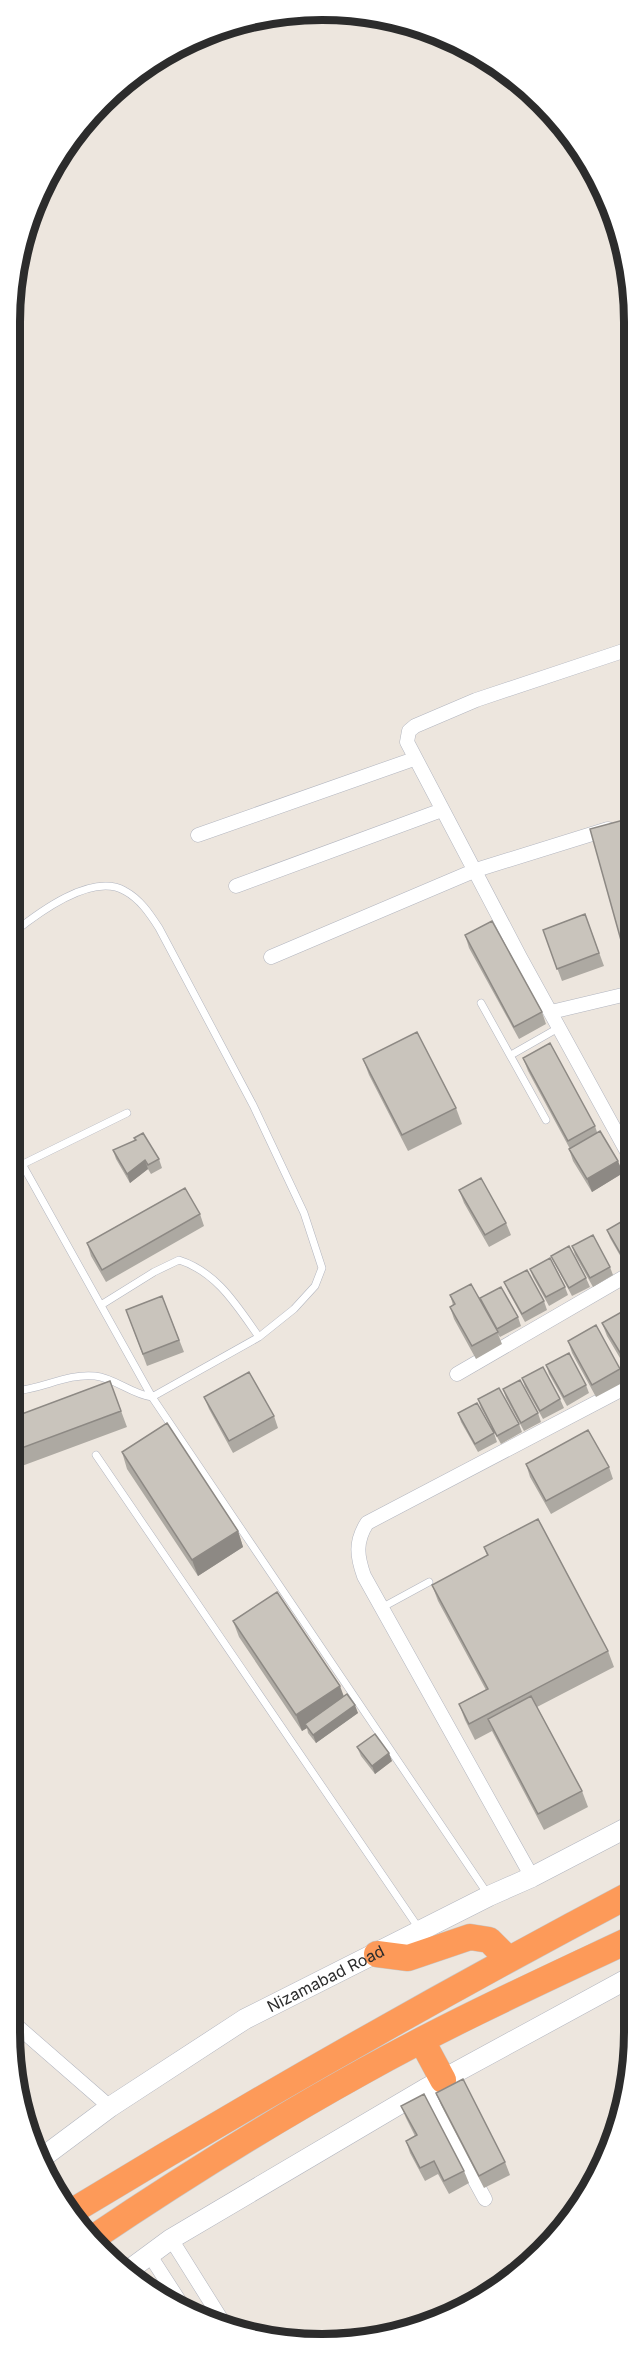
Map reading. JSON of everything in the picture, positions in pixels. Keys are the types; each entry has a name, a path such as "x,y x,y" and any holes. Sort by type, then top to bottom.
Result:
{"highway":[{"path":"77,2208 222,2120 624,1896"},
{"path":"377,1954 408,1958 470,1937 489,1940 508,1959"},
{"path":"99,2234 191,2172 366,2070 624,1942"},
{"path":"422,2041 434,2085"}],"main road":[{"name":"Nizamabad Road","path":"46,2155 110,2108 245,2019 624,1829"},
{"path":"133,2267 171,2239 434,2085 624,1981"}],"street":[{"path":"624,651 476,700 416,726 410,731 407,742 414,759 624,1146"},
{"path":"198,836 414,759"},
{"path":"236,886 442,810"},
{"path":"271,957 476,870 620,825"},
{"path":"551,1012 624,995"},
{"path":"457,1374 624,1277"},
{"path":"532,1877 364,1576 357,1558 357,1544 367,1523 624,1388"},
{"path":"20,2029 110,2108"},
{"path":"434,2085 485,2199"},
{"path":"171,2239 218,2315"},
{"path":"149,2254 176,2296"}],"lane":[{"path":"20,928 52,903 72,894 109,885 124,890 143,906 159,928 253,1105 304,1213 322,1268 315,1286 294,1310 259,1337 152,1397 136,1395 104,1377 93,1376 72,1377 20,1389"},
{"path":"481,1003 546,1120"},
{"path":"511,1055 560,1027"},
{"path":"23,1164 127,1113"},
{"path":"20,1159 49,1216 152,1397 489,1896"},
{"path":"101,1305 153,1272 179,1260 196,1265 212,1277 232,1299 259,1337"},
{"path":"96,1455 422,1932"},
{"path":"383,1607 429,1582"}],"building":[{"path":"624,820 624,951 590,829"},
{"path":"585,914 599,953 557,969 543,930"},
{"path":"492,921 542,1012 514,1027 465,935"},
{"path":"417,1032 456,1108 402,1135 363,1059"},
{"path":"550,1043 595,1126 568,1141 523,1058"},
{"path":"600,1131 618,1161 587,1179 569,1149"},
{"path":"143,1133 159,1159 148,1165 145,1160 127,1174 113,1150 136,1140 134,1138"},
{"path":"481,1178 506,1223 485,1235 459,1190"},
{"path":"185,1188 200,1214 102,1270 87,1243"},
{"path":"624,1220 624,1258 623,1258 607,1230"},
{"path":"593,1235 610,1267 590,1278 572,1246"},
{"path":"569,1246 586,1278 569,1288 551,1256"},
{"path":"550,1258 565,1287 546,1297 530,1269"},
{"path":"527,1270 544,1301 522,1314 504,1282"},
{"path":"471,1284 498,1332 472,1346 450,1307 455,1304 450,1295"},
{"path":"501,1287 518,1317 497,1329 480,1298"},
{"path":"162,1296 179,1340 143,1354 126,1310"},
{"path":"624,1311 624,1359 602,1323"},
{"path":"596,1325 620,1369 592,1385 568,1341"},
{"path":"569,1353 586,1385 564,1397 546,1365"},
{"path":"543,1367 560,1399 540,1411 522,1378"},
{"path":"249,1372 274,1416 229,1441 204,1397"},
{"path":"520,1380 538,1413 521,1423 503,1389"},
{"path":"110,1381 121,1411 20,1449 20,1415"},
{"path":"499,1388 519,1424 497,1436 478,1399"},
{"path":"477,1403 494,1433 475,1444 458,1413"},
{"path":"167,1423 238,1531 192,1560 122,1452"},
{"path":"588,1430 609,1467 546,1501 526,1464"},
{"path":"538,1519 608,1651 469,1724 459,1704 488,1689 432,1585 488,1555 484,1547"},
{"path":"277,1592 340,1686 296,1715 233,1621"},
{"path":"347,1694 355,1705 313,1735 305,1724"},
{"path":"531,1696 582,1791 538,1814 488,1719"},
{"path":"375,1734 389,1753 372,1766 357,1747"},
{"path":"463,2079 505,2162 479,2176 436,2093"},
{"path":"424,2094 464,2171 444,2181 434,2161 420,2168 406,2141 417,2135 401,2106"}]}
